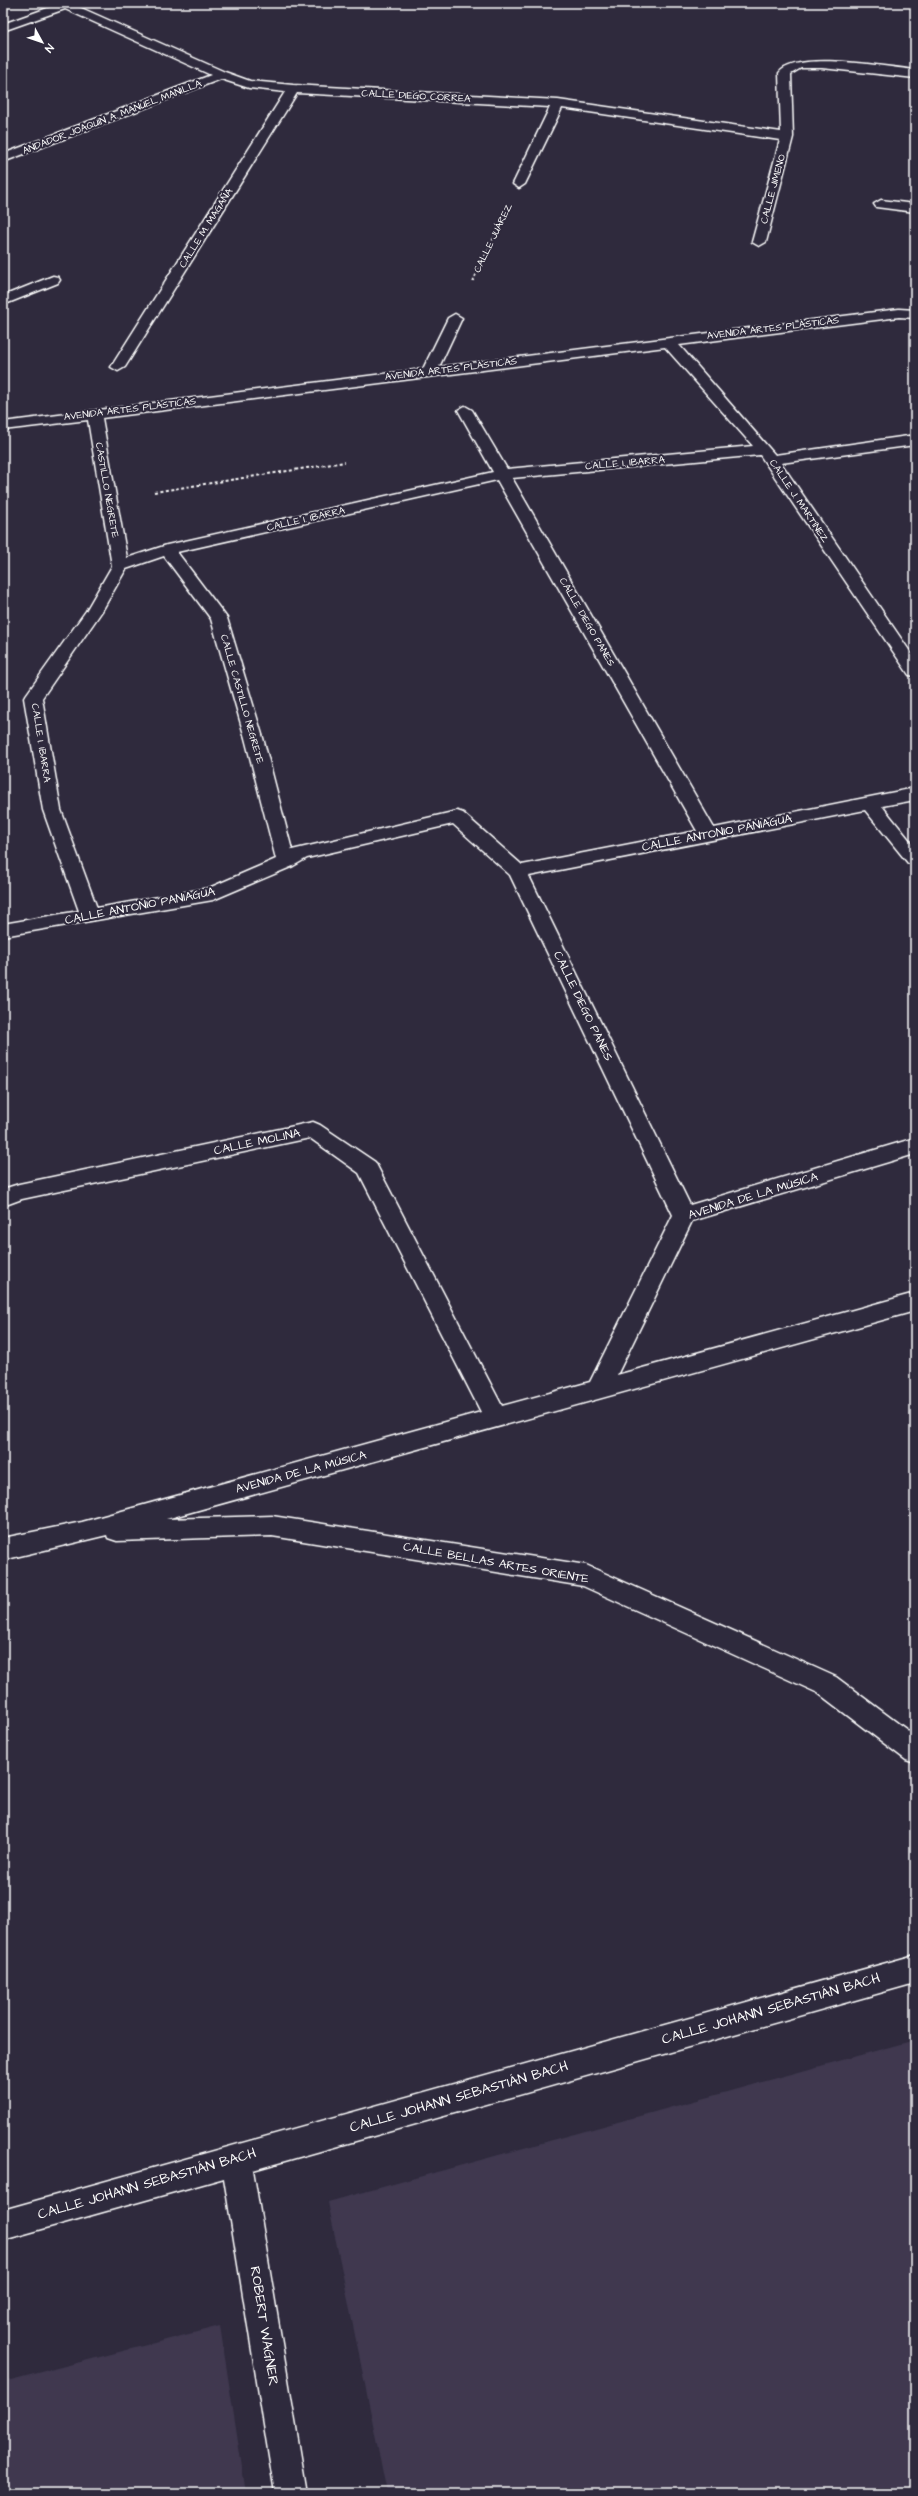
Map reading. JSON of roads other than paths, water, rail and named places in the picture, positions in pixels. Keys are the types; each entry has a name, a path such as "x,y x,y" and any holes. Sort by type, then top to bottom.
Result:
{"street":[{"path":"3,28 63,4"},
{"name":"CALLE DIEGO CORREA","path":"63,4 221,75 249,84 293,89 558,104 786,137"},
{"name":"CALLE JIMENO","path":"759,242 786,137 785,73 798,65 822,64 915,74"},
{"name":"ANDADOR JOAQUÍN A. MANUEL MANILLA","path":"3,158 221,75"},
{"name":"CALLE M. MAGAÑA","path":"118,367 293,89"},
{"path":"519,184 558,104"},
{"path":"881,204 915,208"},
{"path":"3,301 53,280"},
{"name":"AVENIDA ARTES PLÁSTICAS","path":"900,313 915,304"},
{"name":"AVENIDA ARTES PLÁSTICAS","path":"3,426 94,413 668,341 900,313 915,314"},
{"path":"429,372 455,318"},
{"name":"CALLE J. MARTÍNEZ","path":"668,341 768,455 915,671"},
{"name":"CALLE DIEGO PANES","path":"465,410 709,834"},
{"name":"CASTILLO NEGRETE","path":"94,413 120,566"},
{"name":"CALLE I. IBARRA","path":"90,916 52,810 34,698 94,611 120,566 167,550 502,474 768,455 915,440"},
{"name":"CALLE CASTILLO NEGRETE","path":"167,550 219,618 254,738 293,857"},
{"name":"CALLE ANTONIO PANIAGUA","path":"518,872 915,794"},
{"path":"869,803 915,859"},
{"name":"CALLE DIEGO PANES","path":"457,817 518,872 684,1215"},
{"name":"CALLE ANTONIO PANIAGUA","path":"3,930 213,894 293,857 457,817"},
{"name":"CALLE MOLINA","path":"3,1198 18,1192 313,1130 367,1168 496,1418"},
{"name":"AVENIDA DE LA MÚSICA","path":"598,1390 684,1215 915,1146"},
{"name":"AVENIDA DE LA MÚSICA","path":"3,1549 82,1532 915,1302"},
{"name":"CALLE BELLAS ARTES ORIENTE","path":"82,1532 272,1526 586,1576 827,1685 915,1751"},
{"name":"CALLE JOHANN SEBASTIÁN BACH","path":"3,2225 915,1969"},
{"name":"ROBERT WAGNER","path":"236,2160 291,2493"}]}
